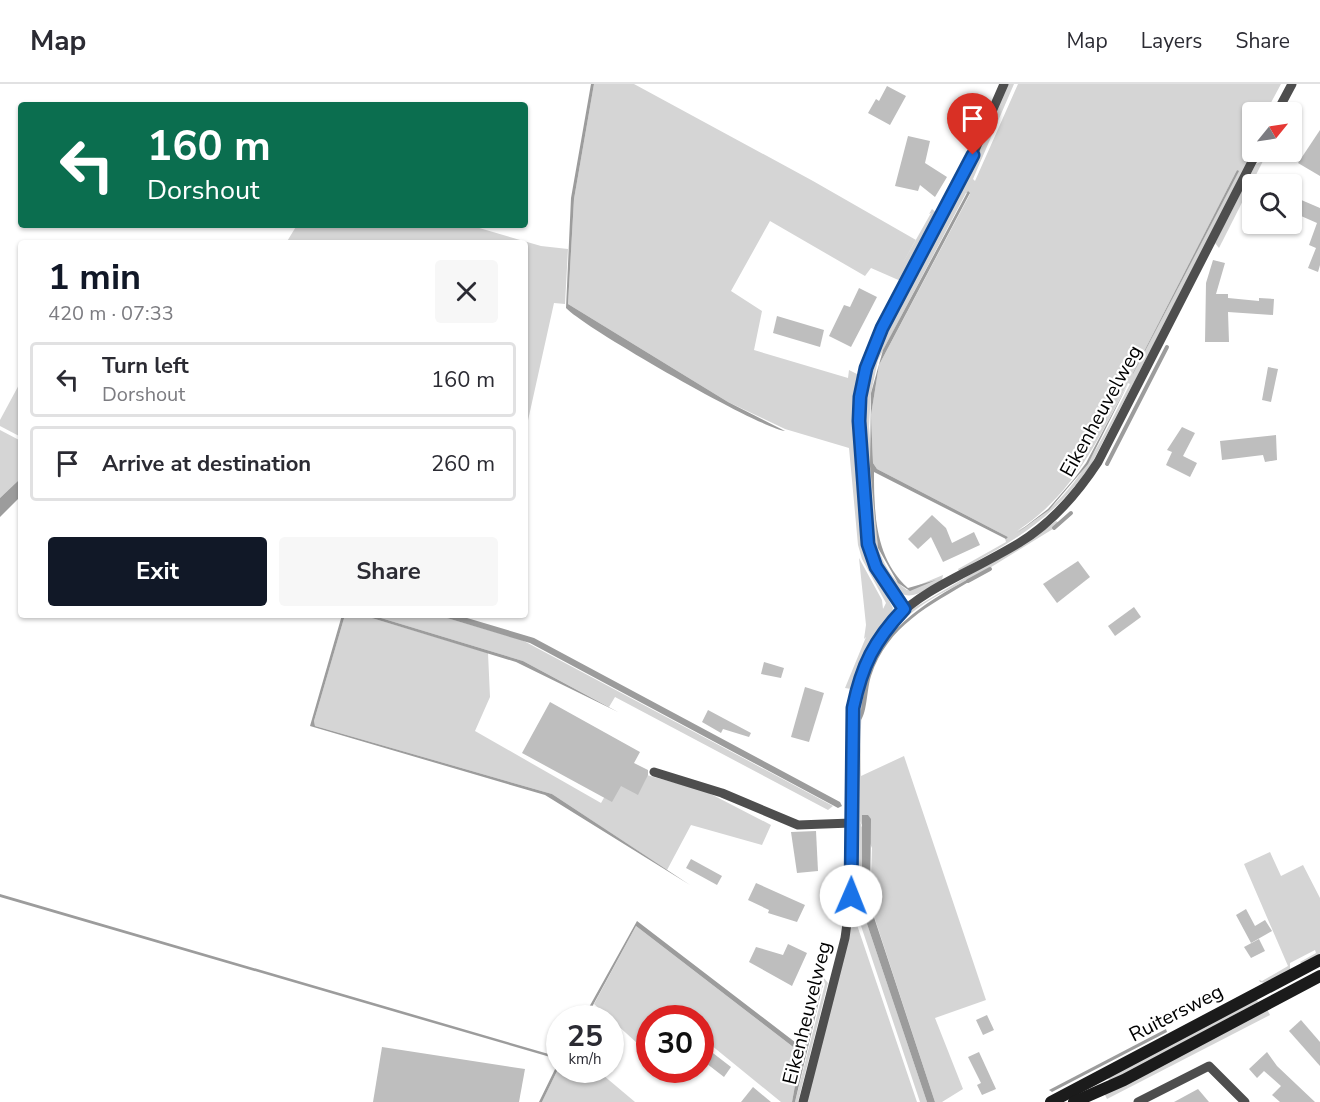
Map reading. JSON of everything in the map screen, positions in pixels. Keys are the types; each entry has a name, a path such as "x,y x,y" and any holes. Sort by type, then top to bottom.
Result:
{"street":[{"path":"904,609 876,567 868,544 859,421 862,387 877,339 965,173 1004,84"},
{"path":"1283,102 1292,84"},
{"name":"Eikenheuvelweg","path":"802,1102 844,938 852,881 853,708 858,682 874,645 904,609 1020,542 1045,524 1078,491 1098,462 1252,162"},
{"path":"654,772 722,792 798,825 851,823"},
{"name":"Ruitersweg","path":"1076,1098 1320,960"},
{"name":"Ruitersweg","path":"1051,1102 1076,1098 1124,1080 1320,976"},
{"path":"1138,1102 1209,1066 1245,1102"}],"shaded area":[{"path":"591,84 594,84 574,199 568,304 728,402 785,431 769,426 673,376 605,336 566,308 571,198"},
{"path":"594,84 634,84 916,240 932,209 939,215 903,282 871,268 865,276 770,221 731,291 762,311 754,350 848,378 849,370 859,375 855,419 866,549 871,566 893,608 891,616 862,656 851,689 845,688 866,637 864,639 866,625 859,558 882,600 883,609 886,603 862,559 858,545 849,448 785,429 728,402 568,304 574,199"},
{"path":"1008,84 1014,84 973,179 975,181 1018,84 1281,84 1271,102 1242,102 1242,162 1248,162 1091,465 1062,500 1032,527 999,549 959,571 958,569 1006,542 1005,538 1008,537 877,469 873,463 871,415 879,365 970,194 966,193 878,360 871,393 869,426 880,554 893,577 907,590 943,575 942,580 914,595 905,595 891,585 880,565 873,538 864,474 863,399 875,350","holes":["1237,170 1238,171 1133,374","1128,383 1130,384 1097,447 1071,486 1038,518 1017,531 1037,517 1069,483 1106,425"]},
{"path":"1262,162 1256,174 1251,174 1256,164"},
{"path":"1237,170 1239,171 1133,374 1133,373"},
{"path":"968,191 970,193 879,365 871,415 873,463 877,469 1008,537 1006,539 874,472 876,519 889,563 908,588 936,580 910,591 898,583 878,548 870,466 871,393 883,350"},
{"path":"1242,191 1242,203 1219,248 1215,243"},
{"path":"295,228 479,228 520,240 288,240"},
{"path":"528,242 568,249 565,304 554,303 528,420"},
{"path":"1129,382 1088,464 1049,510 1017,533 1048,509 1086,463"},
{"path":"18,387 18,435 0,426 0,420"},
{"path":"0,430 18,439 18,481 0,498"},
{"path":"18,481 18,499 0,517 0,498"},
{"path":"1056,521 1061,524 988,571 930,600 898,625 873,664 867,685 861,730 861,776 904,756 986,1000 935,1018 963,1089 942,1102 935,1102 870,904 872,848 860,821 864,834 862,909 927,1102 920,1102 854,905 858,705 872,658 897,623 909,611 1037,535"},
{"path":"970,578 972,580 912,619 888,643 878,658 871,676 865,711 861,720 865,688 880,650 905,621 920,609"},
{"path":"341,618 344,618 314,721 315,726 552,794 690,885 545,795 310,726"},
{"path":"344,618 372,618 488,653 490,697 475,731 601,803 621,768 705,791 771,825 762,845 691,825 667,870 552,794 315,726 314,721"},
{"path":"372,618 381,618 523,661 618,712 516,662"},
{"path":"381,618 447,618 522,640 833,806 828,810 615,697 609,707 523,661"},
{"path":"447,618 467,618 534,638 840,802 842,806 838,808 530,643"},
{"path":"862,815 868,815 871,819 870,905 935,1102 927,1102 862,909"},
{"path":"1270,852 1281,876 1303,865 1320,898 1320,954 1302,964 1300,962 1316,953 1315,950 1290,963 1290,970 1265,983 1259,980 1262,981 1288,966 1244,864"},
{"path":"0,894 546,1053 546,1056 0,897"},
{"path":"854,916 855,919 917,1102 807,1102"},
{"path":"637,921 804,1049 824,980 795,1102 792,1102 801,1053 636,926 593,1005 590,1005"},
{"path":"636,926 801,1053 792,1102 781,1102 714,1047 714,1005 636,1005 636,1042 624,1031 624,1005 594,1004"},
{"path":"823,977 828,983 798,1102 795,1102 825,984"},
{"path":"1256,998 1258,1002 1110,1082 1106,1074"},
{"path":"1267,1009 1270,1015 1107,1099 1104,1093"},
{"path":"1166,1029 1167,1032 1052,1092 1049,1090"},
{"path":"548,1083 551,1083 542,1102 539,1102"},
{"path":"551,1083 612,1083 635,1102 542,1102"}],"building":[{"path":"887,86 906,96 890,125 868,113 876,99 879,101"},
{"path":"968,98 978,104 962,133 952,128"},
{"path":"1320,130 1320,176 1298,163 1302,162 1302,157"},
{"path":"908,136 930,141 925,163 947,177 935,197 920,185 918,191 895,186"},
{"path":"1302,200 1320,208 1318,272 1308,268 1316,248 1309,245 1317,223 1302,216"},
{"path":"1213,260 1225,263 1216,294 1228,294 1228,298 1259,301 1259,298 1274,299 1273,315 1228,312 1229,342 1205,342 1206,283"},
{"path":"859,288 877,297 851,347 829,336 844,305 850,307"},
{"path":"777,316 824,330 820,347 773,333"},
{"path":"1268,367 1278,369 1271,402 1262,400"},
{"path":"1182,427 1195,433 1183,456 1197,463 1190,477 1166,465 1172,452 1167,450"},
{"path":"1276,435 1277,460 1265,462 1263,455 1222,460 1220,441"},
{"path":"932,515 946,528 952,543 974,532 980,545 943,562 931,537 918,549 908,539"},
{"path":"1078,561 1090,577 1057,603 1043,584"},
{"path":"1134,607 1141,617 1115,636 1108,626"},
{"path":"764,662 784,668 781,678 761,674"},
{"path":"805,687 824,693 809,742 791,737"},
{"path":"550,702 640,752 634,763 648,770 648,775 638,795 621,786 612,802 522,753"},
{"path":"708,710 751,733 749,737 723,729 721,733 702,722"},
{"path":"816,831 818,871 797,873 791,832"},
{"path":"691,859 722,876 717,885 686,868"},
{"path":"756,883 805,905 797,922 768,913 769,910 748,900"},
{"path":"1246,909 1255,926 1265,920 1272,931 1251,943 1236,915"},
{"path":"1259,939 1265,951 1251,958 1244,947"},
{"path":"788,944 807,953 792,986 749,962 756,947 783,955"},
{"path":"987,1015 994,1030 983,1035 976,1020"},
{"path":"1301,1020 1320,1042 1320,1066 1289,1031"},
{"path":"382,1047 525,1069 519,1102 373,1102"},
{"path":"979,1052 996,1089 982,1095 977,1085 981,1083 968,1057"},
{"path":"1267,1052 1277,1066 1315,1102 1280,1102 1272,1095 1281,1086 1264,1071 1257,1078 1249,1069"},
{"path":"714,1054 731,1067 724,1077 714,1069"},
{"path":"753,1087 771,1102 741,1102"},
{"path":"1198,1089 1209,1102 1174,1102"}],"waterway":[{"path":"1107,464 1167,347"},
{"path":"1054,528 1071,513"},
{"path":"968,581 990,569"}],"route":[{"path":"851,896 853,708 858,682 868,656 881,634 904,609 889,590 876,567 868,544 859,421 860,397 872,349 973,155"}]}
